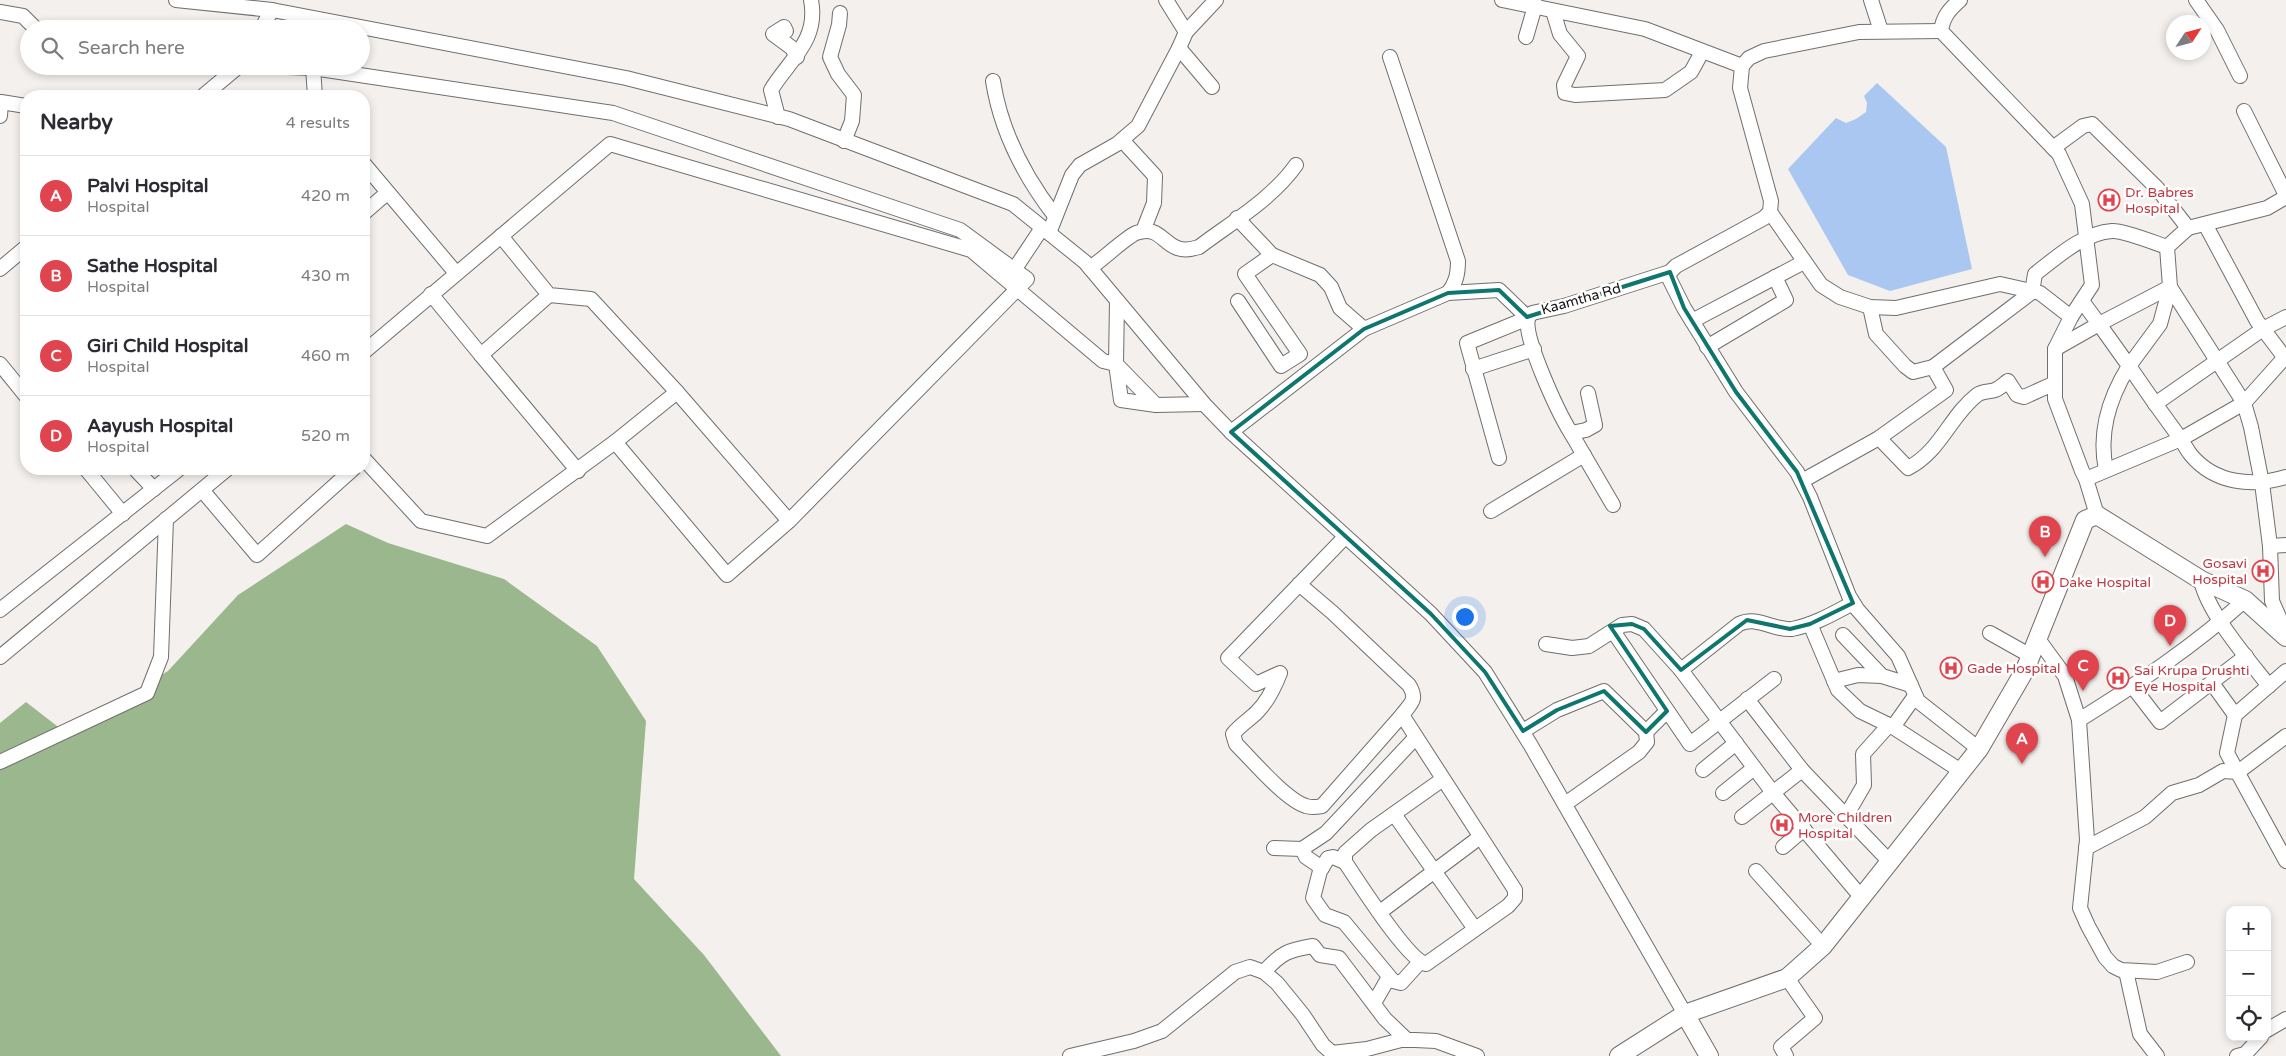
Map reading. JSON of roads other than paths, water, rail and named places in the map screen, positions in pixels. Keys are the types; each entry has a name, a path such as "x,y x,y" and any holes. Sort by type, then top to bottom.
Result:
{"main road":[{"path":"1619,1056 1685,1014 1787,978 1823,946 1979,749 2026,670 2085,520 2097,515 2201,580 2245,600 2286,635"},
{"path":"1685,1014 1709,1056"}],"street":[{"path":"176,0 272,10 324,20"},
{"path":"778,117 771,90 780,76 797,58 813,22 811,0"},
{"path":"800,9 805,10 811,0"},
{"path":"1166,0 1186,32"},
{"path":"1502,0 1535,3 1553,11 1645,29 1742,66"},
{"path":"1871,0 1881,31"},
{"path":"1941,31 1948,5 1960,0"},
{"path":"2196,0 2217,30 2240,76"},
{"path":"1014,270 1055,216 1072,175 1080,165 1122,140 1138,126 1186,32 1211,2"},
{"path":"1526,37 1535,3"},
{"path":"266,20 272,10"},
{"path":"1553,11 1560,34 1578,56 1564,84 1565,93 1575,95 1665,90 1691,72 1702,52"},
{"path":"0,12 23,16 27,20"},
{"path":"840,13 839,25 830,57 838,74 854,95 852,121 844,141"},
{"path":"786,31 784,28 773,34 792,48 797,58"},
{"path":"370,29 626,78 778,117 1013,204 1090,268 1204,404 1231,432 1344,537 1431,614 1485,672 1565,804 1685,1014"},
{"path":"2072,317 2040,293 2000,284 1896,308 1870,308 1840,297 1821,285 1770,212 1771,201 1740,88 1740,71 1742,66 1749,58 1764,51 1859,32 1941,31 2060,154 2082,204 2092,285 2072,317 2056,349 2056,399 2086,479 2097,515"},
{"path":"1179,48 1212,86"},
{"path":"1390,57 1458,261 1458,273 1454,285 1448,293"},
{"path":"210,90 228,75"},
{"path":"314,75 315,90"},
{"path":"360,75 613,113 960,230 1026,279 789,521 727,576 615,442"},
{"path":"993,81 1000,116 1017,157 1030,182 1055,216"},
{"path":"0,116 1,102 20,105"},
{"path":"2167,247 2188,228 2267,208 2286,196 2244,111"},
{"path":"2053,148 2083,126 2092,124 2157,188 2188,228"},
{"path":"1122,140 1155,176 1154,203 1143,231"},
{"path":"370,347 610,144 971,250 1103,361 1116,364 1156,405"},
{"path":"1090,268 1134,234 1143,231 1159,235 1174,248 1190,250 1199,247 1284,179 1296,165"},
{"path":"370,171 456,273"},
{"path":"370,208 387,192"},
{"name":"Kaamtha Rd","path":"1499,458 1467,343 1528,318 1532,313 1564,306 1670,272 1676,266 1764,218 1770,212"},
{"path":"1237,218 1272,255 1320,275 1331,287 1340,308 1364,329"},
{"path":"2086,479 2181,439 2244,403 2286,357 2263,329 2205,224"},
{"path":"1870,308 1876,334 1905,366 1913,372 1933,367 2032,292 2035,274 2060,254 2086,238 2112,231 2167,247"},
{"path":"501,236 549,295 591,299 677,392 789,521"},
{"path":"2106,470 2102,435 2109,406 2117,385 2160,324 2170,288 2167,247"},
{"path":"0,269 20,252"},
{"path":"1272,255 1245,274 1310,370"},
{"path":"1692,322 1804,262"},
{"path":"1670,272 1669,278 1692,322 1736,392 1802,481 1838,574 1853,603 1898,656 1907,672 1913,691 1928,710 1979,749"},
{"path":"1708,347 1786,300 1775,278"},
{"path":"2056,349 2099,324 2170,288"},
{"path":"2170,288 2244,403 2251,427 2262,483 2270,546 2272,601 2286,635"},
{"path":"1231,432 1364,329 1448,293 1499,290 1528,318 1526,324 1534,349 1559,413 1613,505"},
{"path":"431,294 578,471"},
{"path":"481,355 549,295"},
{"path":"1117,301 1116,364 1120,400 1156,405 1204,404"},
{"path":"1238,301 1281,366 1300,354"},
{"path":"2082,301 2191,455 2202,465 2228,480 2262,483 2286,477"},
{"path":"2155,404 2263,329 2286,317"},
{"path":"1473,369 1534,349"},
{"path":"0,364 20,389"},
{"path":"1802,481 1879,438 1946,390 1933,367"},
{"path":"1879,438 1908,468 1918,463 1935,447 1948,428 1978,394 1995,390 2008,381 2017,395 2024,397 2055,383"},
{"path":"370,465 421,521 487,536 578,471 677,392"},
{"path":"1571,433 1586,430 1595,425 1588,393"},
{"path":"1491,511 1584,455"},
{"path":"91,475 123,514"},
{"path":"140,475 154,490"},
{"path":"0,610 172,475"},
{"path":"0,657 220,475"},
{"path":"202,490 257,555 346,475"},
{"path":"0,762 147,693 161,657 166,519"},
{"path":"1299,584 1334,613 1409,685 1414,693 1414,700 1402,715 1322,806 1313,808 1305,806 1283,790 1236,744 1233,734 1240,725 1257,712 1269,696 1280,673 1256,684 1228,658 1344,537"},
{"path":"2270,546 2286,545"},
{"path":"2201,580 2204,593 2222,621 2270,686"},
{"path":"2079,720 2133,687 2222,621 2245,600"},
{"path":"1681,670 1739,624 1747,620 1790,629 1810,624 1853,603"},
{"path":"1546,644 1572,648 1589,646 1622,625 1632,624 1644,629 1681,670 1774,794 1862,898"},
{"path":"1810,624 1838,690 1860,711 1891,726 1961,772"},
{"path":"1613,631 1690,744 1774,679"},
{"path":"1990,633 2031,656"},
{"path":"1842,635 1882,676 1913,691"},
{"path":"2038,639 2065,676 2079,720 2086,848 2080,908 2105,957 2113,966 2126,971 2157,972 2187,962"},
{"path":"2133,687 2160,722 2246,656"},
{"path":"2286,672 2235,715 2227,753 2286,861"},
{"path":"1834,681 1858,675 1882,676"},
{"path":"2212,683 2235,715"},
{"path":"1522,731 1557,710 1604,691 1646,732 1647,742 1638,752 1565,804"},
{"path":"1846,816 1864,785 1863,754 1891,726 1913,691"},
{"path":"1747,699 1802,770 1890,862"},
{"path":"1646,732 1667,711"},
{"path":"1402,715 1515,890 1515,898 1508,906 1426,964 1420,962 1380,912 1345,862 1333,857 1328,858 1322,868 1314,898 1325,915 1344,922 1393,981 1401,982 1420,962"},
{"path":"2086,848 2145,817 2172,793 2199,785 2223,771 2238,772 2286,736"},
{"path":"1274,848 1302,849 1326,834 1416,737"},
{"path":"1703,770 1736,743"},
{"path":"1723,793 1754,768"},
{"path":"1742,817 1774,794 1802,770"},
{"path":"1345,862 1345,853 1394,814 1443,779"},
{"path":"1394,814 1475,929"},
{"path":"1783,847 1804,829"},
{"path":"1380,912 1480,837"},
{"path":"1302,849 1306,857 1322,868"},
{"path":"1756,871 1823,946"},
{"path":"1264,972 1278,956 1292,949 1313,946 1320,955 1339,958 1385,1019 1407,1040"},
{"path":"1070,1056 1134,1041 1162,1031 1235,972 1250,967 1264,972 1276,982 1303,1015 1323,1045 1332,1053 1367,1049 1407,1040 1436,1041 1477,1056"},
{"path":"2126,971 2140,1034 2157,1056"},
{"path":"1374,1003 1389,977"},
{"path":"1786,1056 1781,1047 1815,1018 1787,978"},
{"path":"2271,1028 2286,1019"},
{"path":"2243,1055 2257,1041"}],"water":[{"path":"1877,83 1946,147 1972,269 1890,291 1848,275 1788,169 1836,118 1846,123 1866,112 1867,103 1864,96"}],"place":[{"name":"Dr. Babres Hospital","path":"2109,200"},
{"name":"Sathe Hospital","path":"2045,557"},
{"name":"Gosavi Hospital","path":"2263,571"},
{"name":"Dake Hospital","path":"2043,582"},
{"name":"Aayush Hospital","path":"2170,646"},
{"name":"Gade Hospital","path":"1951,668"},
{"name":"Sai Krupa Drushti Eye Hospital","path":"2118,678"},
{"name":"Giri Child Hospital","path":"2083,691"},
{"name":"Palvi Hospital","path":"2022,764"},
{"name":"More Children Hospital","path":"1782,825"}]}
